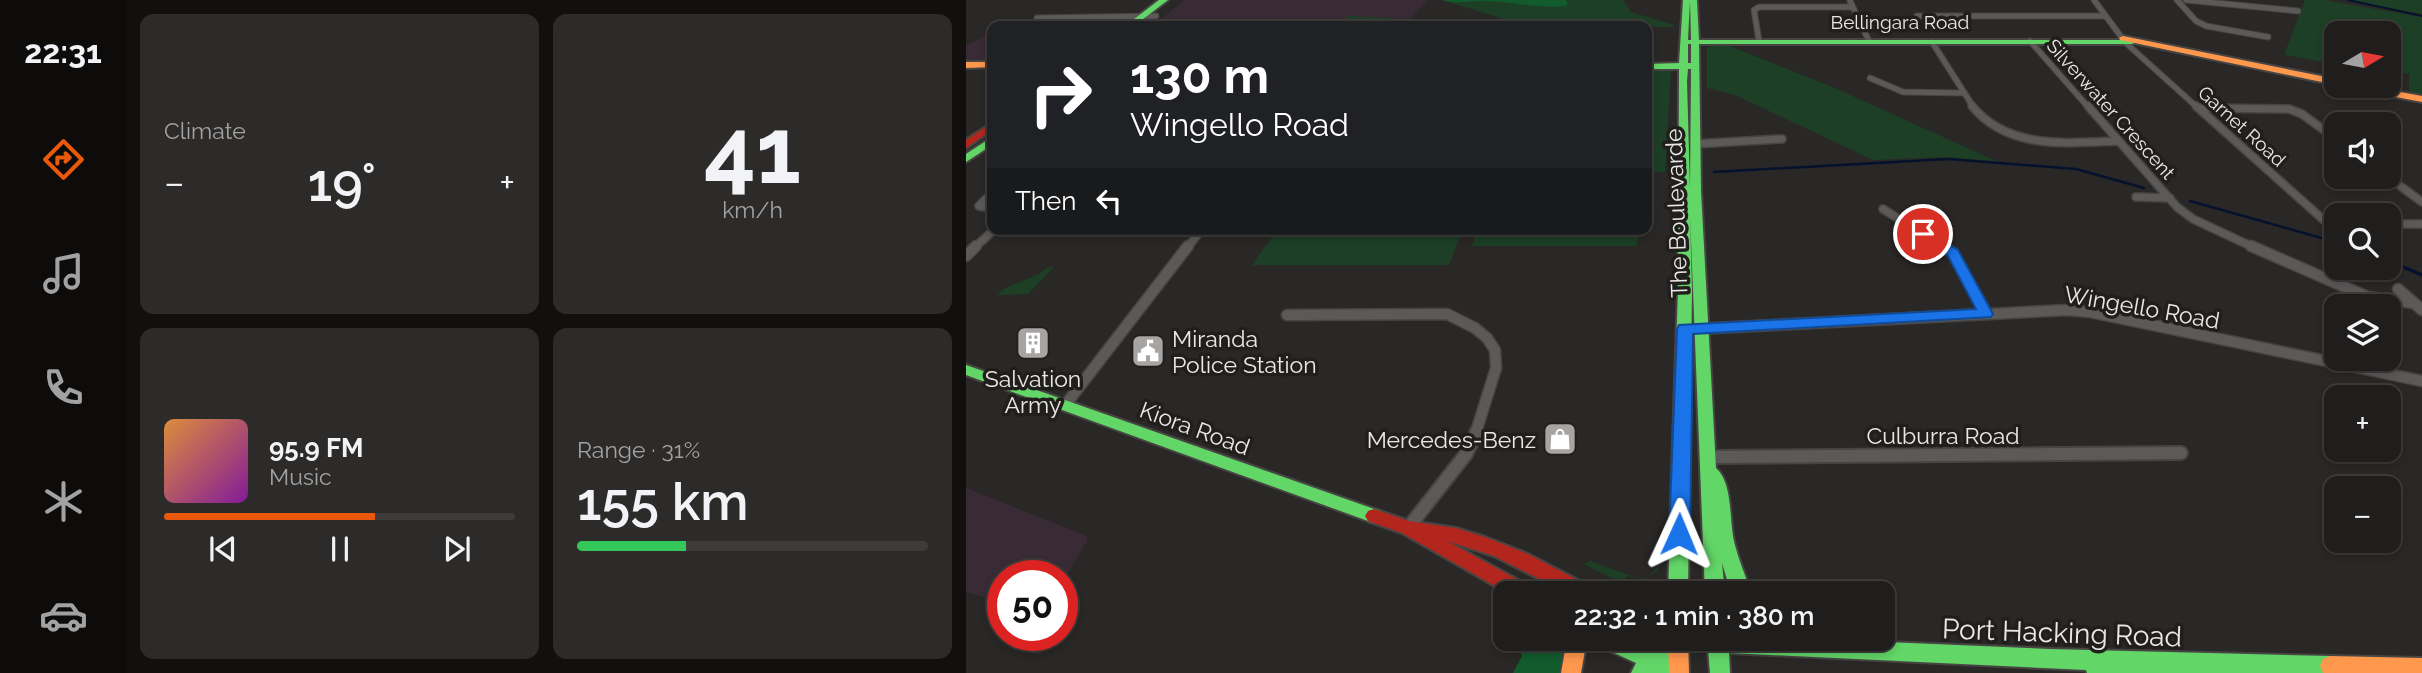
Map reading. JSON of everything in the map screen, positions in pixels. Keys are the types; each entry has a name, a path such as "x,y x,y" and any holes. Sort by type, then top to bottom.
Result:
{"main road":[{"path":"1147,20 1164,0"},
{"path":"1147,20 1177,0"},
{"name":"The Boulevarde","path":"1686,0 1690,41"},
{"name":"The Boulevarde","path":"1678,581 1693,0"},
{"name":"Bellingara Road","path":"1690,41 2125,41 2324,80"},
{"path":"1652,66 1690,66"},
{"name":"The Boulevarde","path":"1690,66 1703,329 1706,457 1714,581"},
{"path":"966,67 987,67"},
{"path":"2401,96 2422,100"},
{"path":"966,145 987,130"},
{"path":"966,159 987,143"},
{"name":"Kiora Road","path":"966,370 1408,528 1503,581"},
{"path":"1706,457 1718,491 1725,541 1737,581"},
{"name":"Kiora Road","path":"1408,528 1443,529 1534,566 1562,581"},
{"path":"1571,673 1575,651"},
{"path":"1623,651 1647,668 1679,673 1676,651"},
{"path":"1647,668 1663,651"},
{"path":"1719,651 1720,673"},
{"name":"Port Hacking Road","path":"1885,651 2049,659 2422,668"},
{"path":"2049,659 2103,670 2143,673"}],"street":[{"name":"Garnet Road","path":"2094,0 2125,41 2324,218"},
{"path":"2177,0 2196,21 2206,26 2268,37"},
{"path":"2186,0 2298,11"},
{"path":"1759,41 1754,10 1759,7 1851,3 1869,41"},
{"path":"1917,16 2105,16"},
{"path":"1037,18 1147,20"},
{"path":"1932,41 1964,93 1989,123 2020,137 2046,141 2118,141"},
{"name":"Silverwater Crescent","path":"2030,41 2185,213 2214,230 2375,299 2413,303"},
{"path":"1870,78 1903,92 1964,93"},
{"path":"2198,108 2289,109 2302,114 2324,130"},
{"path":"1694,144 1782,139"},
{"path":"2401,187 2422,202"},
{"name":"Silverwater Crescent","path":"2136,197 2170,198"},
{"path":"987,198 979,206 987,207"},
{"path":"1883,209 1953,253 1986,314"},
{"path":"2401,224 2422,224"},
{"path":"966,256 989,235"},
{"path":"1066,404 1197,235"},
{"path":"2398,289 2422,310"},
{"name":"Wingello Road","path":"1685,329 2068,310 2090,312 2422,381"},
{"path":"1287,315 1447,314 1475,327 1495,350 1496,368 1482,419 1466,454 1408,528"},
{"name":"Culburra Road","path":"1706,457 2181,453"}],"shaded area":[{"path":"1185,0 1428,0 1409,21 1158,21"},
{"path":"1129,20 1128,21 1015,21"},
{"path":"987,35 987,61 966,61 966,46"},
{"path":"966,488 1087,536 1087,541 1075,560 987,560 987,598 966,592"}],"green space":[{"path":"1442,0 1623,0 1631,12 1674,27 1652,27 1652,21 1511,21"},
{"path":"1442,0 1565,0 1568,3 1566,6 1546,7"},
{"path":"2305,0 2324,0 2422,17 2422,95 2409,92 2409,74 2401,72 2401,21 2324,21 2324,62 2284,55"},
{"path":"2347,0 2422,0 2422,14"},
{"path":"1349,16 1407,19 1404,21 1341,21"},
{"path":"1727,45 1835,88 1996,161 1945,157 1873,160 1735,95 1707,88 1707,47"},
{"path":"1652,70 1671,70 1665,172 1652,172"},
{"path":"1274,235 1461,235 1449,265 1252,265"},
{"path":"1476,235 1638,235 1637,246 1472,246"},
{"path":"1048,267 1054,267 1028,294 997,295 1042,272"},
{"path":"1659,543 1660,564 1657,571 1648,577 1658,566"},
{"path":"1590,561 1635,577 1627,576 1623,581 1617,581 1584,564"},
{"path":"1521,651 1566,651 1561,673 1513,673 1522,656"}],"waterway":[{"path":"2348,0 2422,16"},
{"path":"1714,172 1948,159 2076,169 2144,188"},
{"path":"2190,201 2324,239"},
{"path":"2401,266 2422,275"}],"traffic: fast":[{"path":"1136,21 1164,0"},
{"path":"1693,0 1695,191 1714,581"},
{"path":"1678,581 1685,289 1683,81 1686,1"},
{"path":"1687,42 2132,42"},
{"path":"1652,66 1691,66"},
{"path":"966,159 987,144"},
{"path":"966,370 1374,516"},
{"path":"1712,473 1718,491 1725,541 1737,581"},
{"path":"1632,651 1679,673"},
{"path":"1641,673 1662,651"},
{"path":"1719,651 1720,673"},
{"path":"1874,651 2049,659 2330,666"},
{"path":"2096,669 2143,673"}],"traffic: slow":[{"path":"2123,38 2324,80"},
{"path":"966,65 987,65"},
{"path":"2401,95 2422,99"},
{"path":"1571,673 1575,651"},
{"path":"1678,651 1679,673"},
{"path":"2330,666 2422,668"}],"traffic: jam":[{"path":"966,145 987,130"},
{"path":"1374,516 1408,528 1503,581"},
{"path":"1410,528 1434,530 1479,542 1522,560 1561,581"}],"place":[{"name":"Salvation Army","path":"1033,343"},
{"name":"Miranda Police Station","path":"1148,351"},
{"name":"Mercedes-Benz","path":"1560,439"}],"route":[{"path":"1679,534 1685,329 1986,314 1953,253 1923,234"}]}
